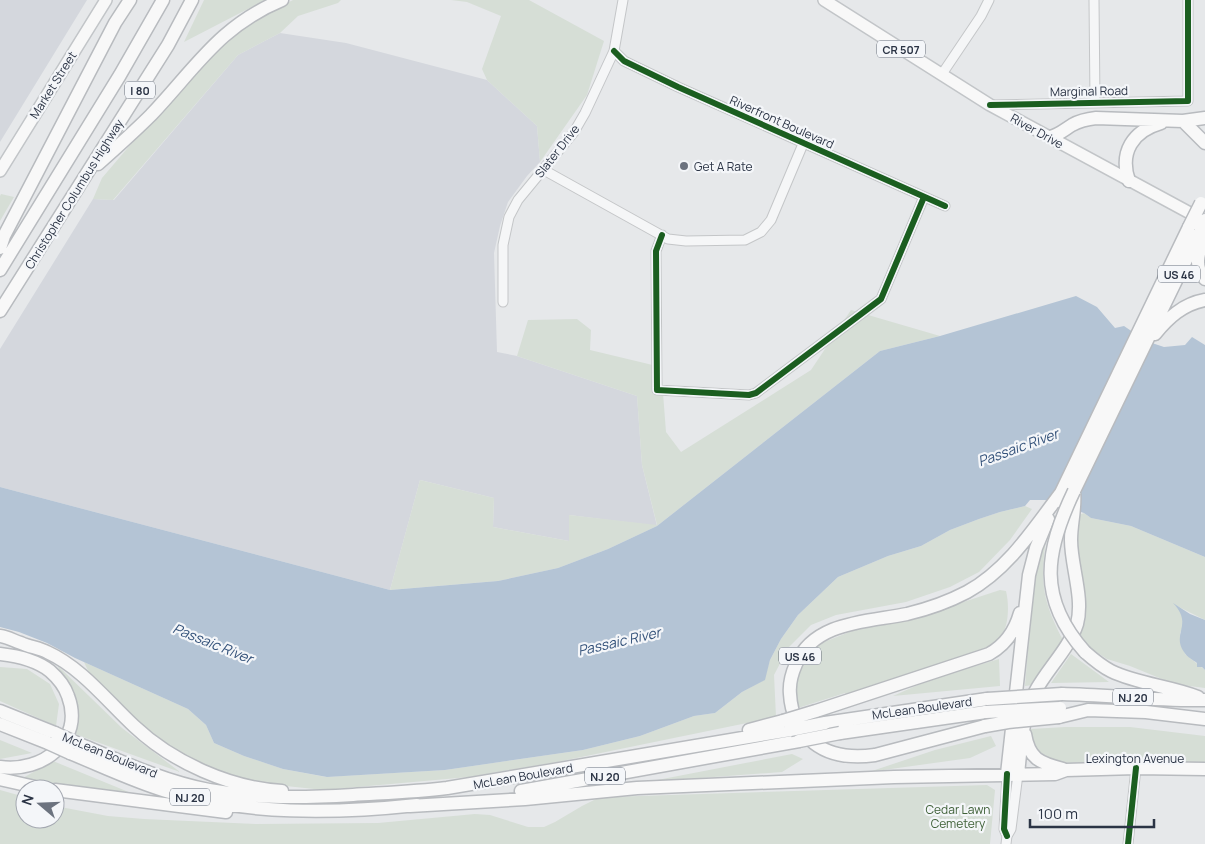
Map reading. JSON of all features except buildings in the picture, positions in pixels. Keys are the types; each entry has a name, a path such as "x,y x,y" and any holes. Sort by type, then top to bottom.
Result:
{"highway":[{"path":"0,248 4,236 25,200 115,23 130,0"},
{"name":"Christopher Columbus Highway","path":"0,270 120,75 163,0"},
{"name":"Christopher Columbus Highway","path":"0,311 168,45 192,0"},
{"path":"83,178 151,115 210,48 227,32 246,18 282,0"},
{"path":"1050,137 1058,135 1073,124 1096,118 1166,121 1205,118"},
{"path":"1129,181 1126,163 1132,143 1148,127 1166,121"},
{"path":"1183,121 1205,143"},
{"name":"US 46","path":"1060,712 985,726 875,755 860,757 838,755 817,745 800,728 791,706 790,691 792,676 801,654 817,637 846,625 915,612 951,600 986,580 1036,533 1060,494 1156,319 1200,224 1203,199"},
{"path":"1200,224 1203,240 1197,261 1198,269 1205,279"},
{"path":"1205,300 1156,319 1074,490 1056,534 1050,578 1062,623 1085,652 1097,662 1118,674 1181,690 1205,700"},
{"path":"1013,774 1034,694 1067,644 1078,621 1071,530 1075,504 1074,490"},
{"path":"787,726 816,711 972,660 998,649 1008,639 1019,618 1026,594 1036,533"},
{"path":"1013,774 1026,594"},
{"path":"0,636 47,652 76,670 159,747 195,766 229,780 278,791 355,795"},
{"path":"0,642 21,643"},
{"path":"0,654 24,658 51,672 66,690 72,716 69,730 63,743 44,761 24,767 0,767"},
{"path":"0,661 34,663"},
{"name":"McLean Boulevard","path":"74,748 208,789 265,798 355,795 447,788 625,759 787,726 825,723 987,699 1062,694 1205,700"},
{"name":"McLean Boulevard","path":"0,711 143,783 195,798 257,809 316,811 410,806 454,801 533,789 840,734 986,712 1088,710 1146,712 1205,719"},
{"name":"McLean Boulevard","path":"0,724 51,738"},
{"path":"1024,728 1029,749 1036,759 1045,764 1066,770"},
{"name":"Lexington Avenue","path":"410,806 524,799 637,788 894,777 1055,774 1066,770 1205,769"},
{"path":"0,779 15,783"},
{"path":"65,791 241,814 289,814 316,811"}],"main road":[{"name":"Market Street","path":"0,171 106,0"},
{"name":"River Drive","path":"824,0 990,105 1129,181 1200,224"}],"street":[{"name":"Slater Drive","path":"503,302 503,245 507,226 518,200 574,132 585,113 614,51 623,0"},
{"path":"942,74 981,16 989,0"},
{"path":"1094,0 1095,102"},
{"name":"Marginal Road","path":"990,105 1188,101 1188,0"},
{"name":"Riverfront Boulevard","path":"614,51 624,61 633,66 803,144 945,206"},
{"path":"542,170 668,239 686,241 745,240 756,236 766,228 771,220 803,144"},
{"path":"662,235 656,251 658,390 749,395 756,393 881,299 924,197"},
{"path":"1128,844 1136,768"},
{"path":"1007,840 1004,829 1013,774"}],"shaded area":[{"path":"0,0 87,0 0,142"},
{"path":"280,33 346,43 487,80 537,126 540,162 508,202 494,253 497,352 517,356 637,396 642,465 657,526 569,515 569,541 493,527 494,498 420,480 390,590 0,487 0,349 93,199 114,200 238,55"}],"green space":[{"path":"204,0 265,0 184,42"},
{"path":"293,0 341,0 338,3 298,16 280,33 238,55 113,200 93,199 102,178 212,49 239,27"},
{"path":"451,0 529,0 604,41 587,95 540,162 537,126 487,80 482,69 501,16 467,2"},
{"path":"1,194 14,197 0,221 0,196"},
{"path":"851,310 940,336 880,351 657,526 608,549 558,568 498,581 390,590 420,480 494,498 493,527 569,541 569,515 657,525 642,465 637,396 517,356 528,320 577,319 591,330 590,350 661,367 666,432 681,452 811,370"},
{"path":"1025,506 1032,509 1010,540 979,572 950,587 906,602 836,615 811,625 788,648 774,675 776,717 557,762 469,777 324,790 257,783 209,770 161,744 91,677 84,662 188,709 206,725 214,743 244,756 283,769 326,777 445,770 583,750 640,736 694,716 715,713 742,692 764,680 770,660 781,639 798,615 838,577 888,556 921,546 950,530 1000,512"},
{"path":"1084,513 1091,518 1131,526 1205,557 1205,620 1175,605 1181,611 1184,625 1180,633 1185,654 1205,670 1205,688 1174,684 1107,659 1080,641 1078,633 1077,516"},
{"path":"1047,533 1043,564 1044,588 1050,612 1063,640 1033,685 1025,686 1034,575"},
{"path":"1000,590 1006,591 1008,601 1007,618 1002,635 992,646 847,696 845,693 798,708 795,692 796,670 814,646 852,631 930,613"},
{"path":"1071,654 1109,682 1051,683"},
{"path":"999,659 1000,686 893,696 929,680"},
{"path":"57,665 122,728 180,772 72,733 77,703"},
{"path":"0,667 27,669 50,684 59,704 56,726 0,701"},
{"path":"1130,727 1205,736 1205,762 1054,763 1044,758 1037,750 1032,740 1031,729"},
{"path":"991,736 996,746 970,758 869,772 935,750"},
{"path":"0,740 32,753 0,759"},
{"path":"792,754 803,759 782,772 647,782"},
{"path":"53,761 131,793 65,785 65,779 21,779"},
{"name":"Cedar Lawn Cemetery","path":"987,785 995,790 990,844 0,844 0,790 15,794 15,829 65,829 65,808 108,816 256,824 378,823 475,814 490,815 528,827 544,827 596,799 608,797"}],"water":[{"name":"Passaic River","path":"1076,296 1097,307 1115,328 1124,326 1146,341 1164,347 1185,345 1192,337 1205,345 1205,557 1131,526 1091,518 1084,513 1045,500 1030,500 1025,506 1000,512 950,530 921,546 888,556 838,577 798,615 781,639 770,660 765,680 742,692 715,713 694,716 640,736 583,750 445,770 327,777 283,769 244,756 214,743 206,725 188,709 75,658 47,643 0,627 0,487 390,590 498,581 558,568 608,549 657,526 880,351 940,336"},
{"path":"1173,603 1190,614 1205,620 1205,670 1202,667 1197,667 1197,663 1184,652 1180,639 1182,617"}],"cycle path":[{"path":"990,105 1188,101 1188,0"},
{"path":"614,51 624,61 678,87 945,206"},
{"path":"662,235 656,251 657,390 749,395 756,393 881,299 924,197"},
{"path":"1128,844 1136,768"},
{"path":"1007,774 1004,829 1007,836"}],"place":[{"name":"Get A Rate","path":"684,166"}]}
